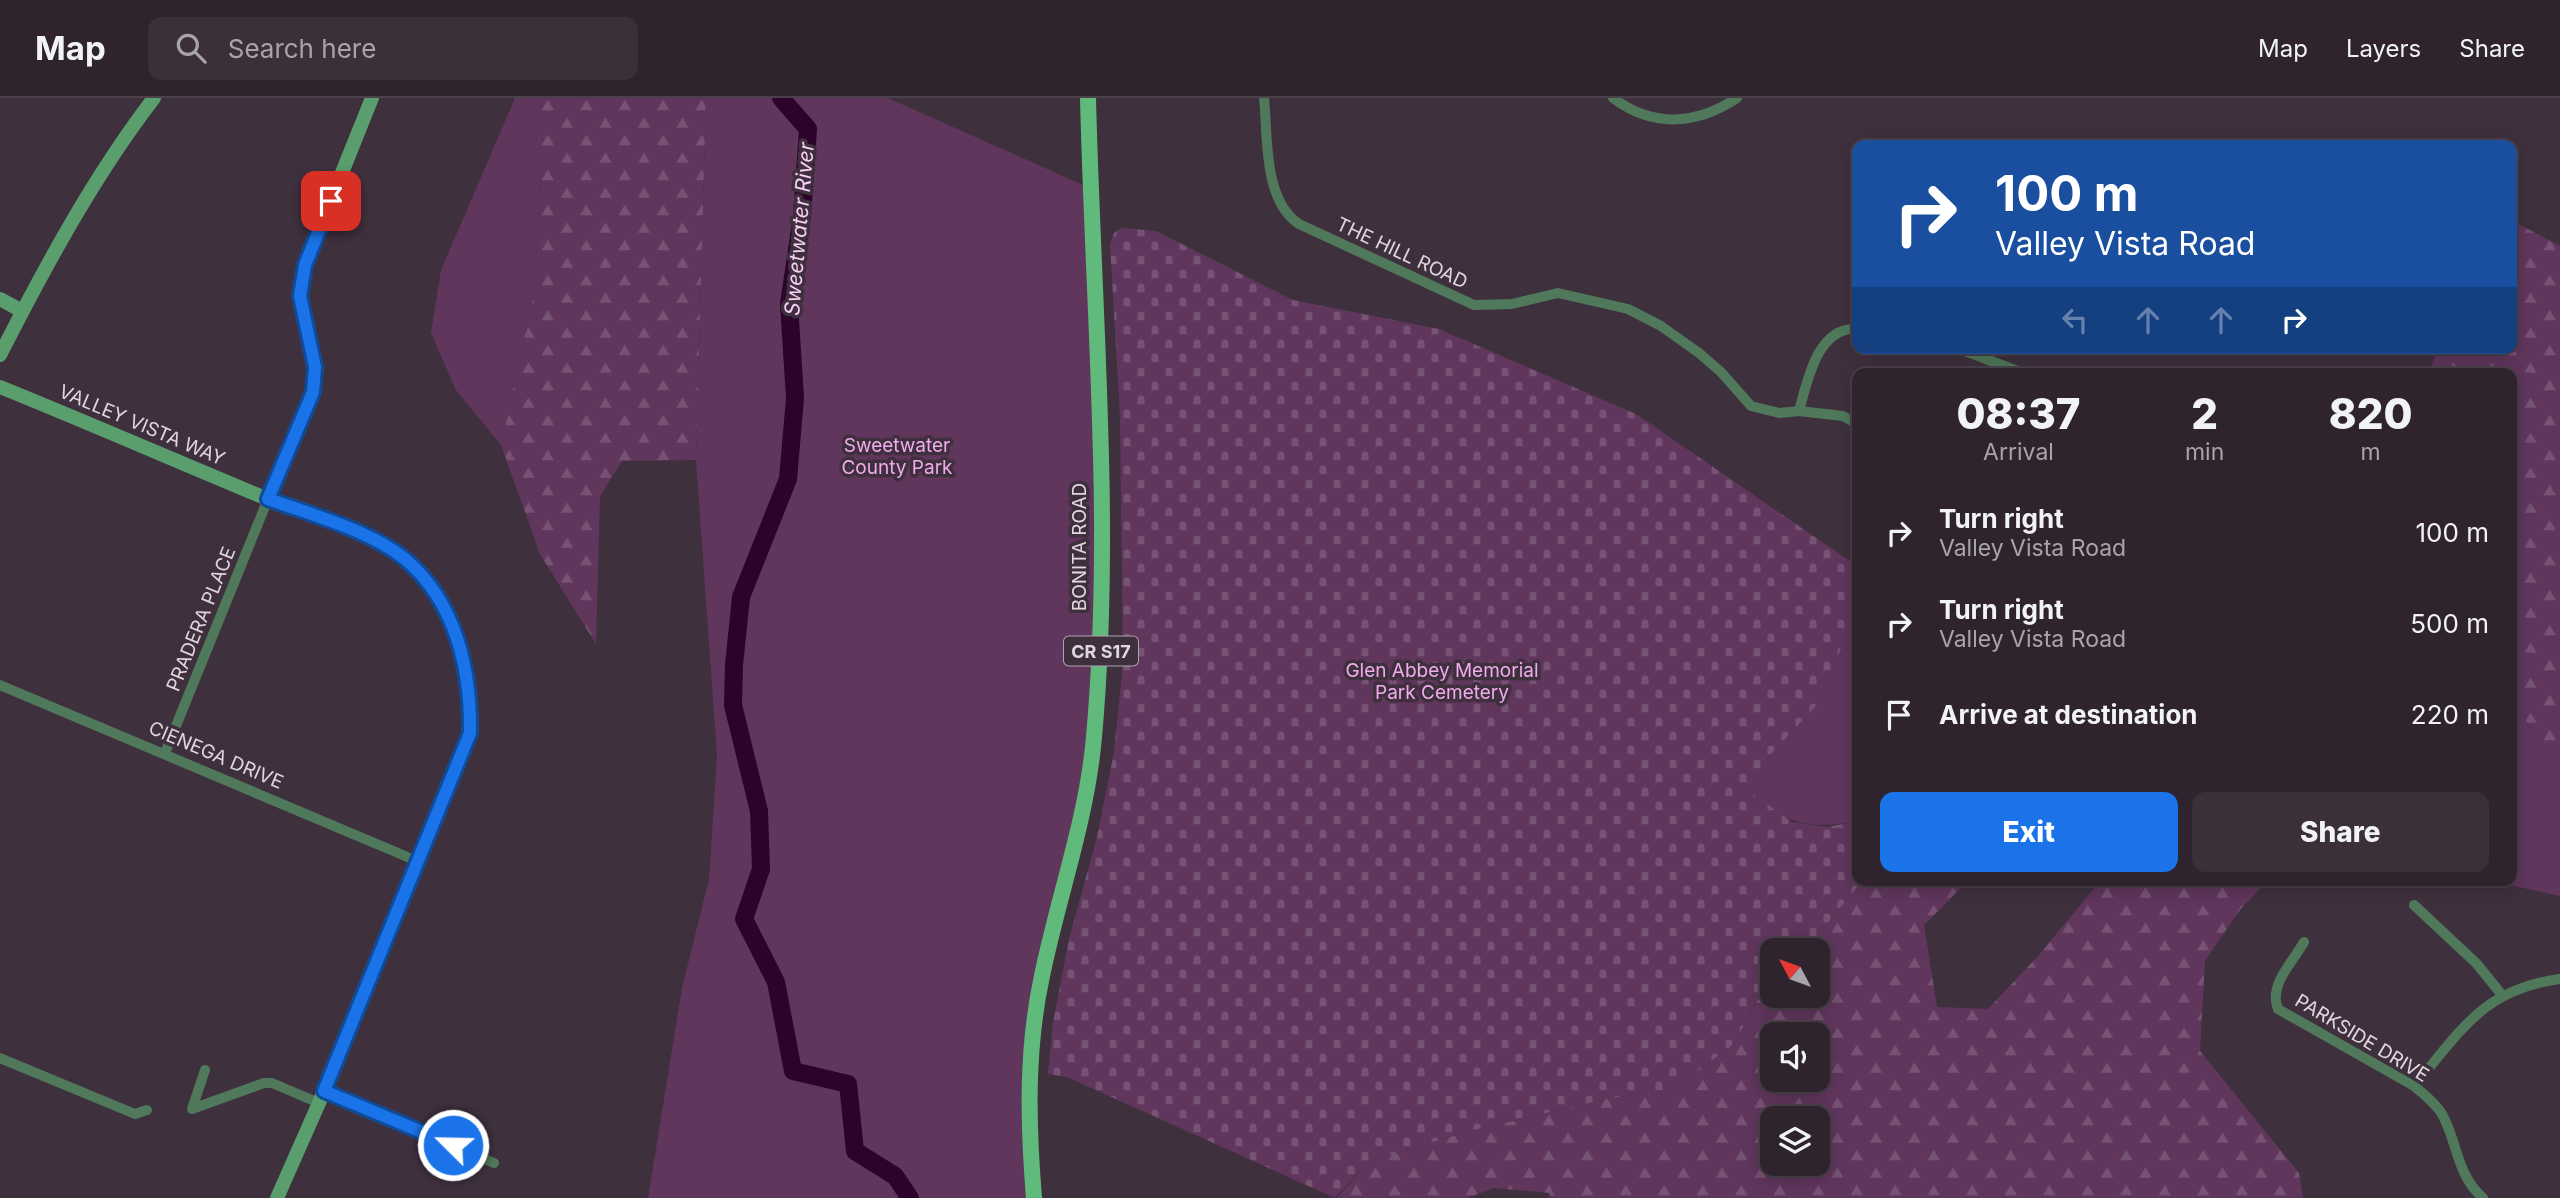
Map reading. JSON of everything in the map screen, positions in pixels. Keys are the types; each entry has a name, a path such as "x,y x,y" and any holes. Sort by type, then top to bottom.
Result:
{"main road":[{"name":"BONITA ROAD","path":"1034,1198 1029,1138 1029,1072 1040,986 1079,829 1094,742 1101,653 1101,524 1088,98"}],"street":[{"path":"0,355 22,311 115,152 154,98"},
{"path":"268,499 313,392 315,367 300,296 305,265 372,98"},
{"name":"THE HILL ROAD","path":"1264,98 1273,181 1279,206 1299,224 1474,305 1512,304 1558,293 1628,309 1661,326 1699,353 1721,372 1751,406 1779,413 1799,411 1843,416 1852,421"},
{"path":"1613,98 1632,111 1664,120 1686,120 1718,111 1737,98"},
{"path":"1718,111 1724,98"},
{"path":"0,299 22,311"},
{"path":"1799,411 1811,368 1827,341 1852,329"},
{"path":"1972,354 2010,368"},
{"name":"VALLEY VISTA WAY","path":"0,387 268,499 351,529 404,559 429,586 455,632 469,678 470,733 322,1097 277,1198"},
{"name":"PRADERA PLACE","path":"165,752 268,499"},
{"name":"CIENEGA DRIVE","path":"0,685 165,752 417,861"},
{"path":"2414,905 2477,964 2502,995"},
{"name":"PARKSIDE DRIVE","path":"2304,942 2276,986 2275,1001 2278,1009 2414,1086 2441,1113 2461,1172 2483,1198"},
{"path":"2414,1086 2473,1017 2502,995 2525,985 2560,979"},
{"path":"0,1058 135,1114 148,1110"},
{"path":"205,1070 192,1109 264,1083 272,1083 322,1097 494,1163"}],"green space":[{"path":"515,98 533,98 541,193 533,298 501,445 456,390 431,333 441,270"},
{"path":"533,98 706,98 696,460 622,461 600,496 596,644 540,554 501,445 533,298 541,193"},
{"name":"Sweetwater County Park","path":"706,98 888,98 1092,189 1095,725 1042,975 1033,1198 648,1198 682,988 709,879 717,756 696,460"},
{"path":"2517,223 2560,246 2560,772 2517,708 2517,368 2430,368 2436,354 2517,354"},
{"name":"Glen Abbey Memorial Park Cemetery","path":"1121,228 1156,231 1293,300 1439,329 1636,414 1852,563 1852,623 1816,706 1768,757 1745,788 1792,822 1828,827 1852,839 1852,886 1858,886 1815,938 1760,938 1760,997 1734,1044 1672,1090 1611,1098 1470,1131 1369,1161 1335,1198 1067,1077 1048,1074 1053,1023 1069,939 1097,837 1114,752 1123,664 1120,416 1110,244 1114,233"},
{"path":"1852,621 1852,822 1824,825 1796,821 1757,800 1744,788 1768,757"},
{"path":"2517,708 2560,772 2560,896 2514,886 2517,886"},
{"path":"1852,822 1852,839 1828,827"},
{"path":"1858,886 1963,886 1924,925 1937,1007 1988,1009 2039,955 2096,886 2262,886 2239,911 2205,961 2200,1051 2299,1173 2303,1198 1548,1198 1550,1193 1494,1188 1467,1198 1337,1198 1369,1161 1470,1131 1611,1098 1672,1090 1734,1044 1760,997 1760,1008 1830,1008 1830,938 1815,938"}],"waterway":[{"name":"Sweetwater River","path":"781,98 808,129 802,216 789,304 795,398 788,479 741,597 734,665 733,705 759,811 761,869 744,919 776,982 793,1071 848,1084 855,1151 895,1176 910,1198"}],"route":[{"path":"331,201 305,265 300,296 315,367 313,392 268,499 351,529 404,559 429,586 455,632 469,678 471,700 470,733 324,1091 453,1145"}]}
